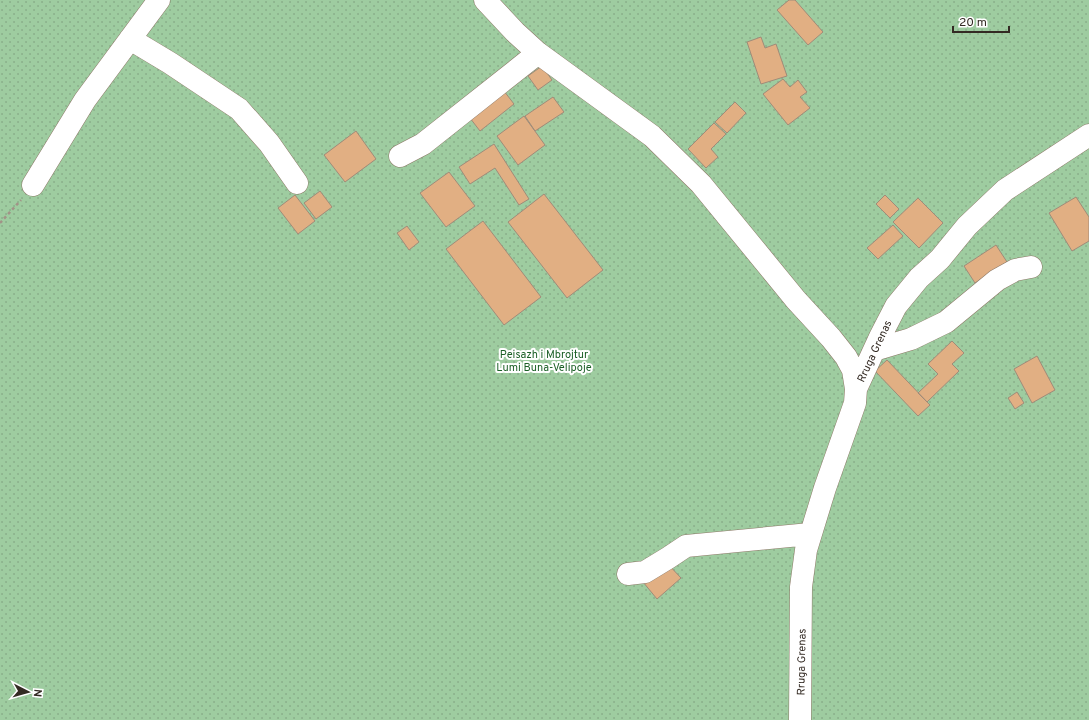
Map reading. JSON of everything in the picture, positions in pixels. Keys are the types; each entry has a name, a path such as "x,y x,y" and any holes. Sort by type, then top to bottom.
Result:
{"street":[{"path":"33,185 85,100 158,0"},
{"path":"485,0 515,32 538,53 652,136 701,184 796,300 831,338 846,357 853,370 856,389"},
{"path":"130,39 170,63 239,109 269,143 297,183"},
{"path":"400,156 423,144 538,53"},
{"name":"Rruga Grenas","path":"800,720 802,586 806,550 810,534 855,403 856,389 874,350 896,306 920,278 940,259 967,226 1005,190 1089,135"},
{"path":"874,350 911,339 946,322 998,280 1015,270 1031,267"},
{"path":"628,574 645,572 686,546 810,534"}],"path":[{"path":"0,223 33,185"}],"green space":[{"name":"Peisazh i Mbrojtur Lumi Buna-Velipoje","path":"0,0 1089,0 1089,720 0,720"}],"building":[{"path":"789,0 795,0 823,32 808,45 777,10"},
{"path":"761,37 765,48 776,44 787,76 761,84 747,42"},
{"path":"542,66 552,80 538,90 528,76"},
{"path":"783,79 790,87 798,80 807,92 800,97 810,108 788,125 763,94"},
{"path":"504,91 514,104 480,131 470,118"},
{"path":"553,97 564,112 535,131 525,116"},
{"path":"735,102 746,113 727,133 715,122"},
{"path":"524,116 545,145 518,165 497,136"},
{"path":"714,123 726,134 711,149 718,157 706,168 688,149"},
{"path":"356,131 376,159 345,182 324,155"},
{"path":"494,144 529,199 519,205 495,168 470,184 459,167"},
{"path":"449,172 475,206 446,227 420,193"},
{"path":"320,191 332,207 316,219 304,203"},
{"path":"544,194 603,270 567,298 508,222"},
{"path":"295,195 315,221 298,234 278,208"},
{"path":"885,195 899,209 890,218 876,204"},
{"path":"1076,197 1089,217 1089,241 1072,251 1049,213"},
{"path":"918,198 943,223 919,248 893,222"},
{"path":"483,221 541,297 504,325 446,249"},
{"path":"893,225 903,236 878,259 867,248"},
{"path":"407,226 419,242 409,250 397,233"},
{"path":"996,245 1007,262 975,283 964,266"},
{"path":"952,341 964,353 952,364 959,371 927,402 918,393 938,374 928,364"},
{"path":"1037,356 1055,390 1032,403 1014,369"},
{"path":"887,360 930,405 918,416 875,371"},
{"path":"1017,392 1024,403 1015,409 1008,398"},
{"path":"666,562 681,578 657,599 643,582"}]}
